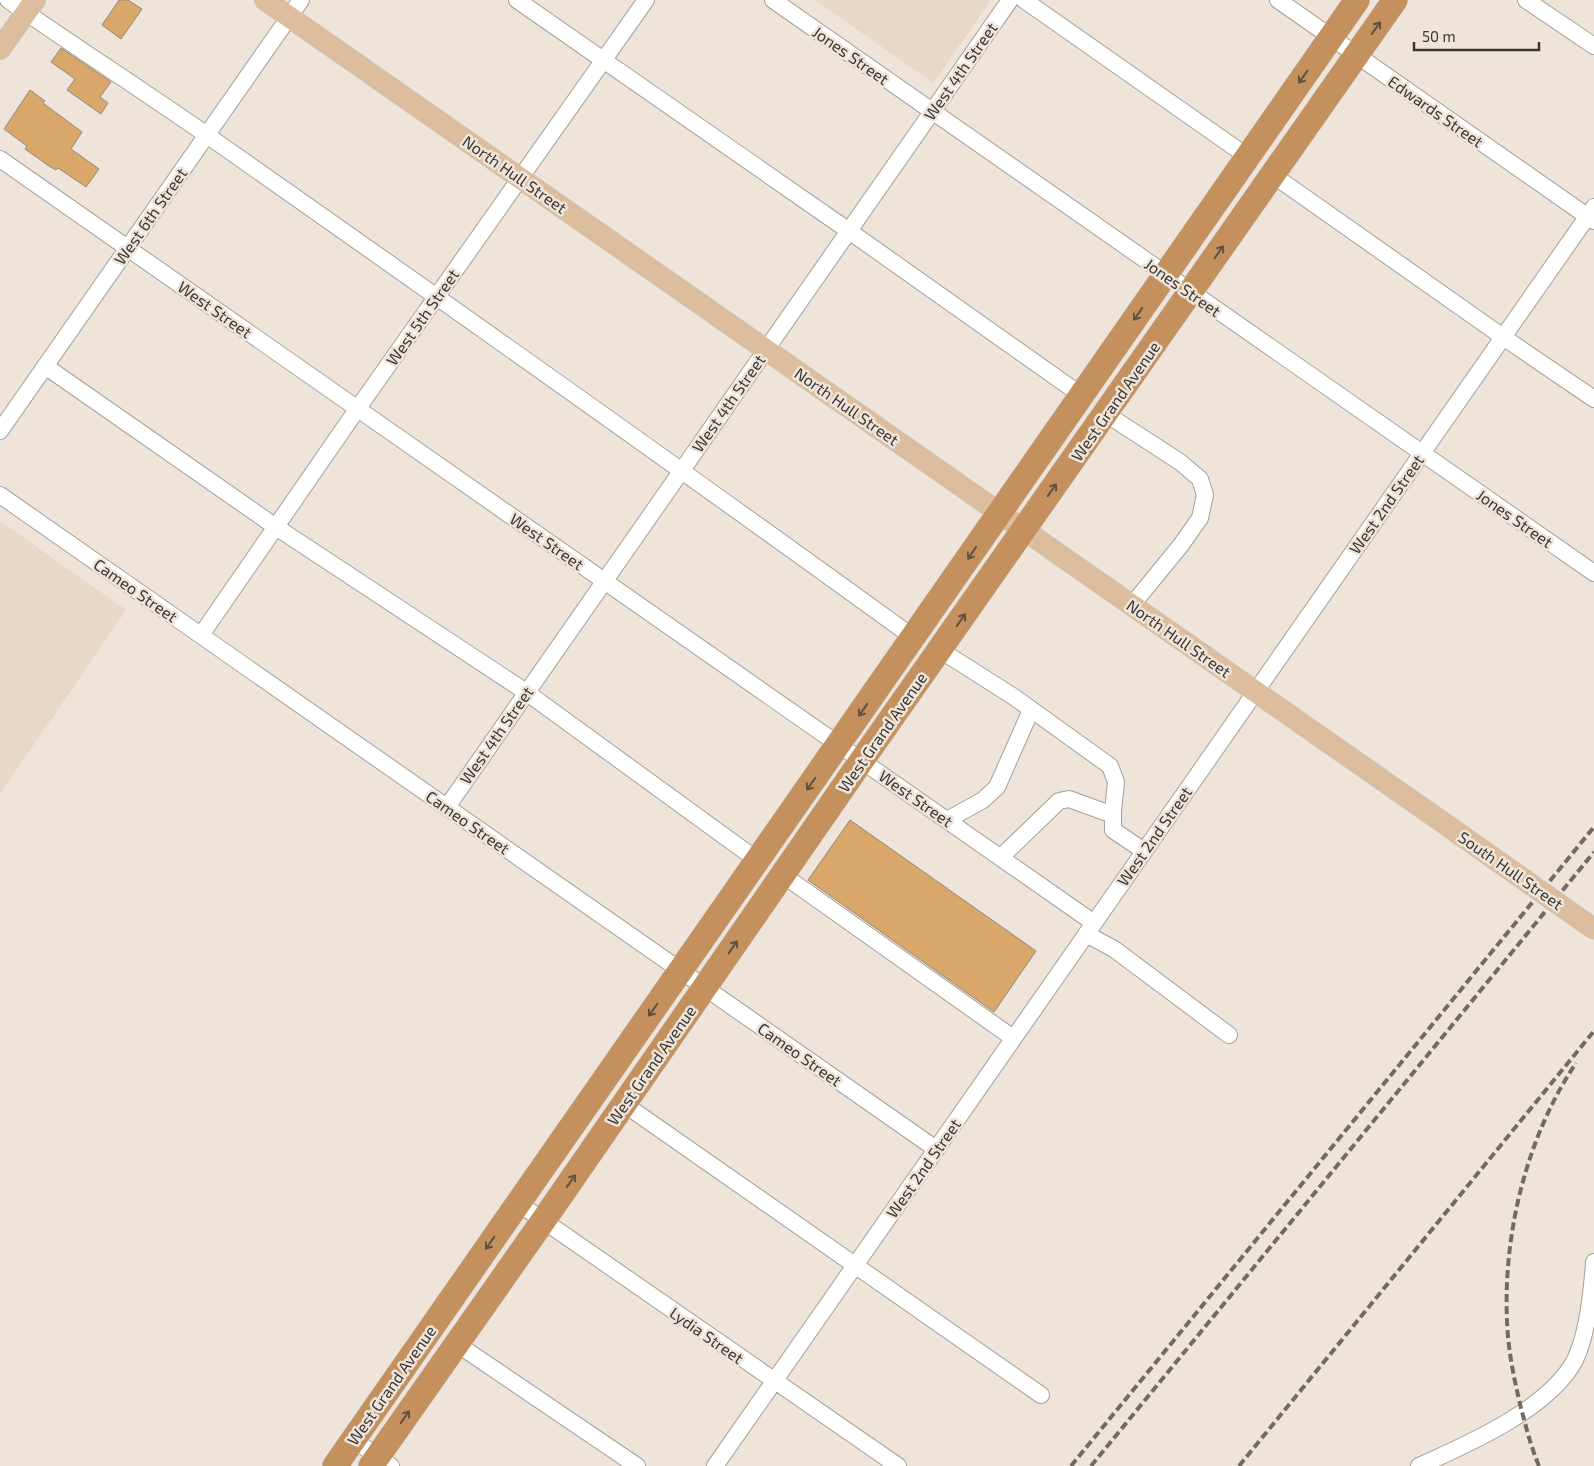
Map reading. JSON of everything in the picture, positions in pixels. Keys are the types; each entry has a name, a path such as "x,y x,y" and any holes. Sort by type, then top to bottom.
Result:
{"highway":[{"name":"West Grand Avenue","path":"335,1466 1357,0"},
{"name":"West Grand Avenue","path":"380,1463 457,1344 862,760 1395,0"}],"main road":[{"name":"North Hull Street","path":"265,0 295,8 520,178 1428,812"},
{"path":"0,50 30,6"},
{"name":"South Hull Street","path":"1428,812 1594,929"}],"street":[{"path":"8,0 30,6 207,135 682,470 914,638"},
{"path":"517,0 849,230 1081,395"},
{"name":"West 5th Street","path":"201,635 358,408 646,0"},
{"name":"Jones Street","path":"773,0 1594,573"},
{"name":"West 4th Street","path":"447,807 1010,0"},
{"path":"1024,0 1248,157"},
{"name":"Edwards Street","path":"1278,0 1357,56 1592,215"},
{"path":"1526,0 1594,46"},
{"name":"West 6th Street","path":"0,431 295,8"},
{"name":"West Street","path":"0,159 1001,857 1114,949 1229,1036"},
{"path":"1273,175 1594,399"},
{"name":"West 2nd Street","path":"715,1466 1503,337 1592,215"},
{"path":"45,366 276,526 526,692 757,860"},
{"path":"1106,414 1200,479 1205,495 1200,518 1181,545 1132,605"},
{"name":"Cameo Street","path":"0,495 936,1148"},
{"path":"940,650 1031,710 1110,766 1116,782 1113,830 1144,852"},
{"path":"947,820 983,800 997,787 1031,710"},
{"path":"1001,857 1059,801 1069,799 1113,815"},
{"path":"783,875 1013,1038"},
{"path":"624,1104 1041,1395"},
{"name":"Lydia Street","path":"518,1203 898,1466"},
{"path":"1419,1466 1465,1445 1522,1412 1554,1388 1575,1360 1585,1334 1594,1262"},
{"path":"457,1344 637,1466"},
{"path":"354,1440 380,1463"}],"shaded area":[{"path":"815,0 991,0 933,83"},
{"path":"0,521 126,610 0,794"}],"building":[{"path":"119,0 128,0 142,9 121,39 102,25"},
{"path":"61,48 111,82 100,97 108,103 101,114 67,90 75,79 51,62"},
{"path":"30,90 45,101 43,103 82,132 71,149 99,169 86,187 58,168 56,170 49,166 25,149 27,146 4,129"},
{"path":"850,820 1036,951 994,1012 808,880"}],"railway":[{"path":"1071,1466 1594,827"},
{"path":"1091,1466 1594,852"},
{"path":"1239,1466 1594,1031"},
{"path":"1539,1466 1521,1408 1510,1354 1507,1321 1509,1254 1514,1220 1532,1154 1544,1122 1559,1091 1576,1063"}]}
